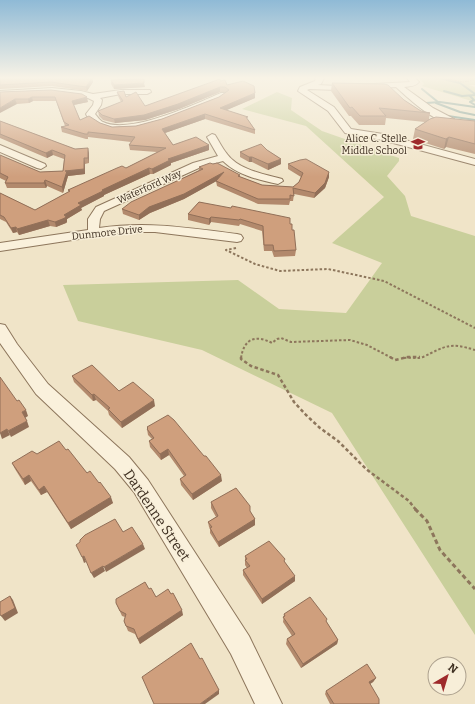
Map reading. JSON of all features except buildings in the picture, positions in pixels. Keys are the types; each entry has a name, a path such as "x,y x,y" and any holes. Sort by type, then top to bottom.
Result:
{"street":[{"path":"92,111 90,114 92,120 101,124 121,128 151,123 183,111"},
{"path":"333,111 350,132 384,137 475,162"},
{"path":"416,111 429,118 461,123"},
{"path":"429,111 451,121"},
{"path":"212,137 224,158 238,167 258,176 278,181"},
{"path":"0,148 41,166"},
{"name":"Waterford Way","path":"94,232 92,223 94,215 100,209 196,165 224,158"},
{"name":"Dunmore Drive","path":"0,247 124,228 155,228 238,238"},
{"name":"Dardenne Street","path":"0,329 11,348 42,389 122,463 141,486 240,645 270,704"}],"path":[{"path":"238,238 236,248 226,250 255,264 280,271 328,269 384,281 475,328"},
{"path":"475,350 453,344 429,352 423,357 395,360 362,343 351,340 291,342 282,337 277,338 272,343 260,338 251,339 244,344 241,359 254,369 267,370 278,374 294,402 306,415 320,428 338,441 366,469 409,501 413,508 427,521 440,550 475,589"}],"green space":[{"path":"249,111 292,111 322,131 399,158 399,161 387,176 405,196 411,216 475,236 475,635 332,413 202,350 78,321 63,285 238,280 279,309 346,313 382,263 332,243 384,197 306,126"}],"waterway":[{"path":"457,111 475,115"},
{"path":"448,116 475,120"}],"place":[{"name":"Alice C. Stelle Middle School","path":"418,144"}]}
